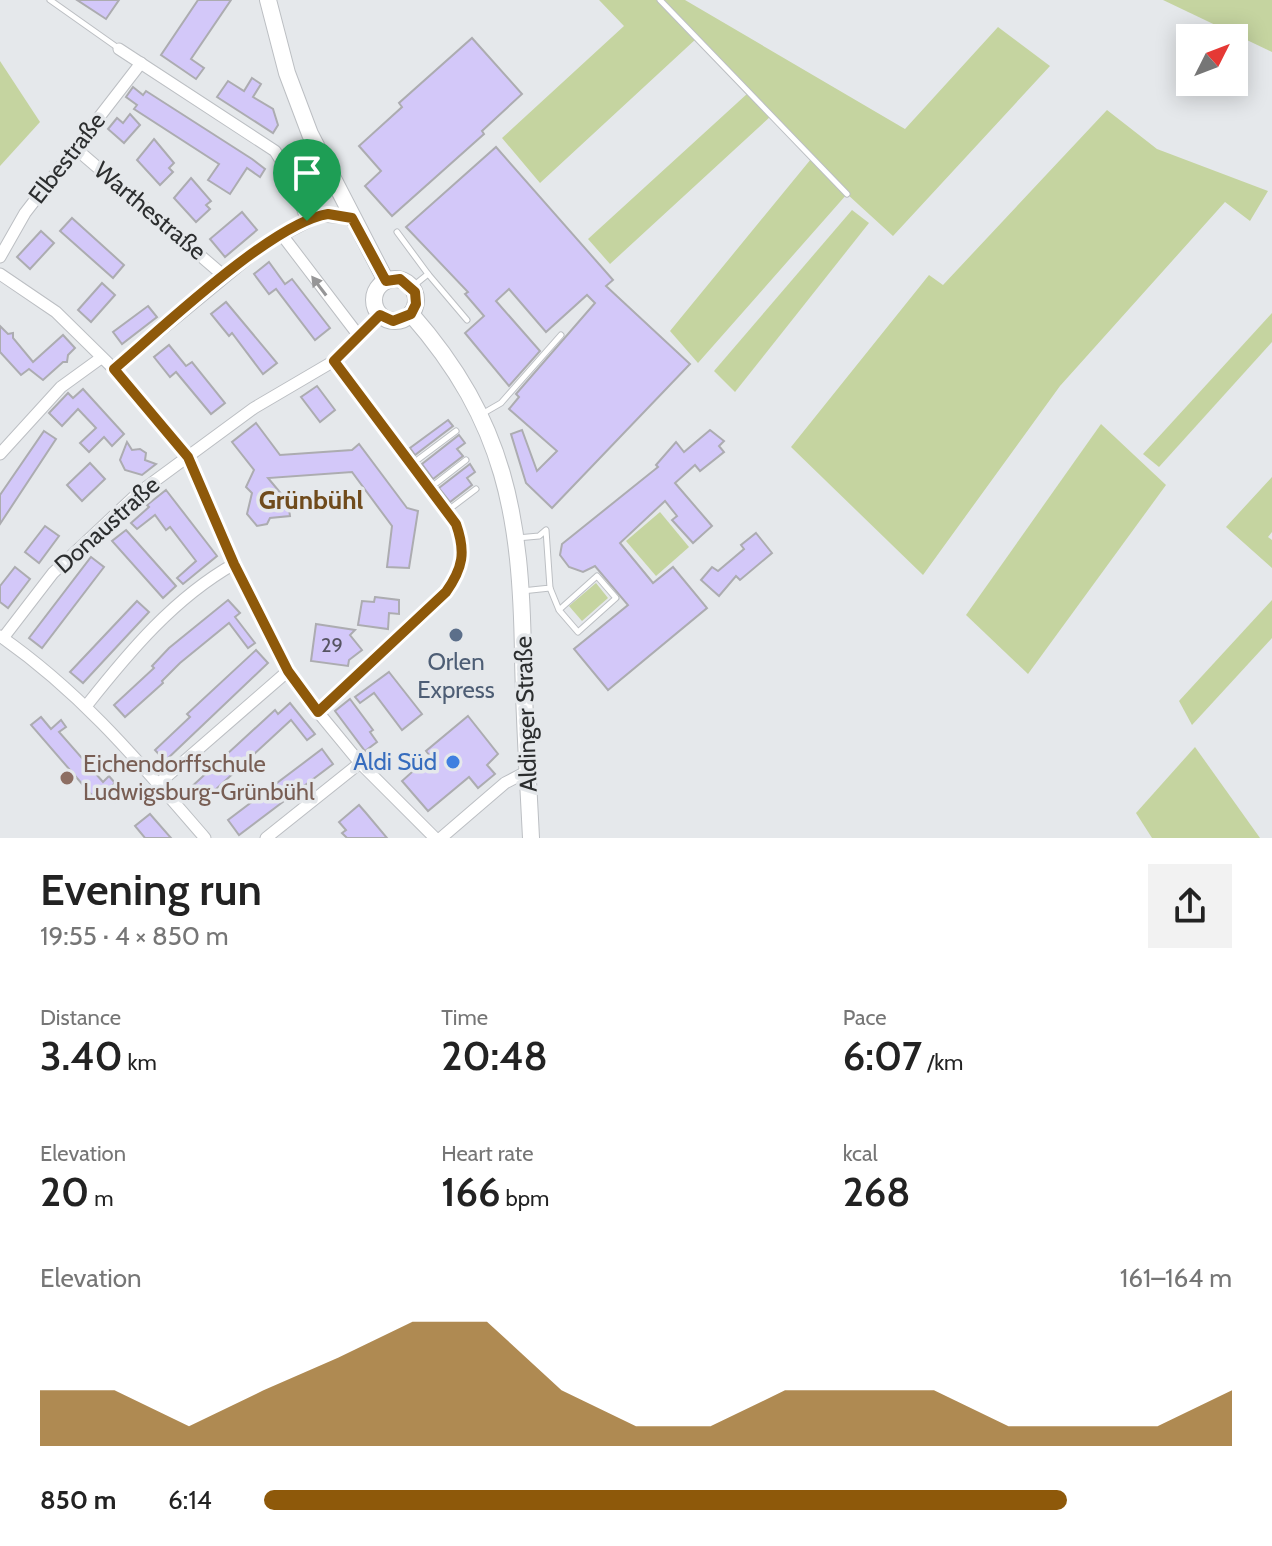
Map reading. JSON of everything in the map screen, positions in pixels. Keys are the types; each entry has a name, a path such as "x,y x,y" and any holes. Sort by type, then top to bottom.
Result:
{"main road":[{"path":"268,0 287,73 300,108 352,218 386,281"},
{"path":"400,279 412,287 416,298 411,314 393,321 380,315 375,296 386,281 400,279"},
{"name":"Aldinger Straße","path":"411,314 448,357 481,414 503,472 517,538 531,838"}],"street":[{"path":"119,49 275,151 290,175 307,221"},
{"name":"Elbestraße","path":"0,257 25,213 141,63"},
{"name":"Warthestraße","path":"75,148 224,276"},
{"path":"114,369 224,276 282,235 328,214 352,218"},
{"path":"282,235 359,336"},
{"path":"0,274 56,312 114,369 188,457 234,564 288,671 360,763 435,838"},
{"name":"Donaustraße","path":"2,637 53,573 137,494 254,408 334,361 380,315"},
{"path":"0,454 61,387 101,358"},
{"path":"318,712 446,592 456,578 464,546 456,524 334,361"},
{"path":"87,705 149,632 181,602 234,564"},
{"path":"2,637 47,669 87,705 205,838"},
{"path":"158,784 288,671"},
{"path":"266,838 360,763"},
{"path":"441,838 505,783 528,771"}],"lane":[{"path":"50,0 119,49"},
{"path":"660,0 847,194"},
{"path":"397,232 467,320"},
{"path":"412,287 428,274"},
{"path":"481,414 501,403 561,335"},
{"path":"411,465 456,431"},
{"path":"429,488 466,460"},
{"path":"446,512 476,489"},
{"path":"517,538 539,536 546,530 550,588 559,610 578,632 616,598 597,576 559,610"},
{"path":"521,591 550,588"}],"green space":[{"path":"599,0 685,0 905,129 998,27 1050,66 893,236 847,194 698,363 670,331 811,159 771,116 610,264 588,239 748,93 697,38 540,183 502,138 624,26"},
{"path":"1163,0 1272,0 1272,52 1248,41 1248,24 1213,24"},
{"path":"0,61 40,122 0,166"},
{"path":"1107,110 1157,149 1268,191 1250,221 1225,202 1060,386 923,575 791,447 929,275 943,285"},
{"path":"852,210 869,223 735,392 714,371"},
{"path":"1272,313 1272,342 1159,467 1143,454"},
{"path":"1101,424 1166,485 1028,674 966,615"},
{"path":"1272,477 1272,532 1268,537 1272,540 1272,568 1226,527"},
{"path":"660,512 689,547 656,576 626,541"},
{"path":"596,583 608,598 582,621 569,606"},
{"path":"1272,600 1272,638 1192,725 1179,701"},
{"path":"1195,747 1260,838 1152,838 1136,813"}],"building":[{"path":"77,0 119,0 106,19"},
{"path":"198,0 231,0 191,59 204,68 196,79 161,55"},
{"path":"472,38 522,94 482,131 484,134 392,216 365,186 381,171 359,146 402,107 399,103"},
{"path":"252,78 261,84 253,97 273,109 278,125 273,133 217,97 228,81 244,91"},
{"path":"133,87 143,95 146,91 252,159 265,169 260,177 247,168 230,194 208,180 219,164 134,109 137,105 126,97"},
{"path":"130,114 140,125 124,143 108,129 117,118 123,123"},
{"path":"154,139 174,163 169,168 173,172 160,185 137,160"},
{"path":"496,147 613,280 606,286 690,364 552,508 526,483 511,434 522,430 537,471 557,451 509,409 519,397 516,394 595,303 587,295 546,332 509,289 496,301 540,351 509,386 465,333 484,316 465,294 468,292 406,227"},
{"path":"191,178 211,201 206,205 210,209 196,222 174,198"},
{"path":"242,212 257,230 225,257 210,239"},
{"path":"72,218 124,265 113,278 60,231"},
{"path":"41,231 54,243 30,269 17,257"},
{"path":"269,262 285,284 292,279 330,328 315,340 276,289 269,294 254,274"},
{"path":"102,283 115,295 91,322 78,310"},
{"path":"226,302 277,363 263,374 232,333 229,336 211,314"},
{"path":"148,306 157,317 122,344 113,332"},
{"path":"0,326 8,334 13,333 13,338 33,362 63,335 75,348 68,355 67,362 43,380 29,369 21,375 0,352"},
{"path":"169,345 186,366 192,362 225,403 211,414 176,372 170,377 154,357"},
{"path":"317,386 335,410 320,422 301,397"},
{"path":"83,389 124,434 112,446 104,437 89,452 80,443 96,428 78,409 62,426 49,413 68,393 73,398"},
{"path":"448,420 453,426 415,455 410,448"},
{"path":"256,423 280,455 352,450 359,444 407,508 418,511 409,568 387,567 392,526 352,472 268,478 288,502 290,516 270,518 267,524 257,526 247,514 252,493 246,487 254,470 232,442"},
{"path":"710,430 724,441 719,446 724,452 700,471 695,465 675,483 712,526 693,543 672,520 677,516 665,501 620,543 653,583 673,567 707,608 608,690 574,649 628,605 595,566 583,572 569,567 560,555 562,544 658,467 656,465 676,442 684,452"},
{"path":"44,431 56,439 0,524 0,495"},
{"path":"459,435 465,443 457,449 463,456 433,479 422,464"},
{"path":"127,442 132,450 140,449 146,453 145,460 156,464 142,475 125,470 120,460"},
{"path":"90,463 105,479 82,501 67,485"},
{"path":"470,464 475,472 467,478 472,485 450,502 439,488"},
{"path":"166,490 217,556 183,584 177,578 196,561 170,527 166,530 155,515 137,529 131,523"},
{"path":"45,526 59,536 39,563 25,552"},
{"path":"126,530 176,586 163,598 112,541"},
{"path":"756,533 772,553 740,580 736,576 719,596 701,580 712,567 718,571 744,549 741,545"},
{"path":"91,557 104,567 42,648 29,638"},
{"path":"15,567 30,579 8,608 0,602 0,586"},
{"path":"375,597 399,600 399,614 389,613 388,629 358,625 362,601 374,602"},
{"path":"228,600 240,613 235,617 255,643 248,648 229,623 180,663 125,717 114,705 154,668 152,666 169,648"},
{"path":"137,601 149,612 83,683 70,672"},
{"path":"316,624 355,630 350,635 362,650 349,660 348,666 311,661"},
{"path":"256,650 268,663 165,761 155,750 190,717 187,714"},
{"path":"389,672 422,714 402,730 374,693 360,703 355,697"},
{"path":"350,699 373,730 370,732 377,742 365,751 335,711"},
{"path":"290,703 315,734 307,740 291,720 201,803 188,790 275,710 278,714"},
{"path":"468,716 498,754 487,765 495,774 478,788 469,777 428,811 402,781 430,756 426,751"},
{"path":"41,717 51,729 61,720 66,727 59,732 103,782 109,776 115,783 96,800 31,725"},
{"path":"322,749 333,764 239,835 228,820"},
{"path":"359,805 387,838 347,838 342,833 346,830 339,822"},
{"path":"150,814 171,838 145,838 135,826"}],"place":[{"name":"Orlen Express","path":"456,635"},
{"name":"Aldi Süd","path":"453,762"},
{"name":"Eichendorffschule Ludwigsburg-Grünbühl","path":"67,778"}],"district":[{"name":"Grünbühl","path":"311,500"}],"route":[{"path":"328,214 352,218 386,281 400,279 415,292 416,304 411,314 399,321 380,315 334,361 456,524 464,546 463,560 456,578 446,592 318,712 288,671 234,564 188,457 114,369 248,257 307,221 328,214"}]}
